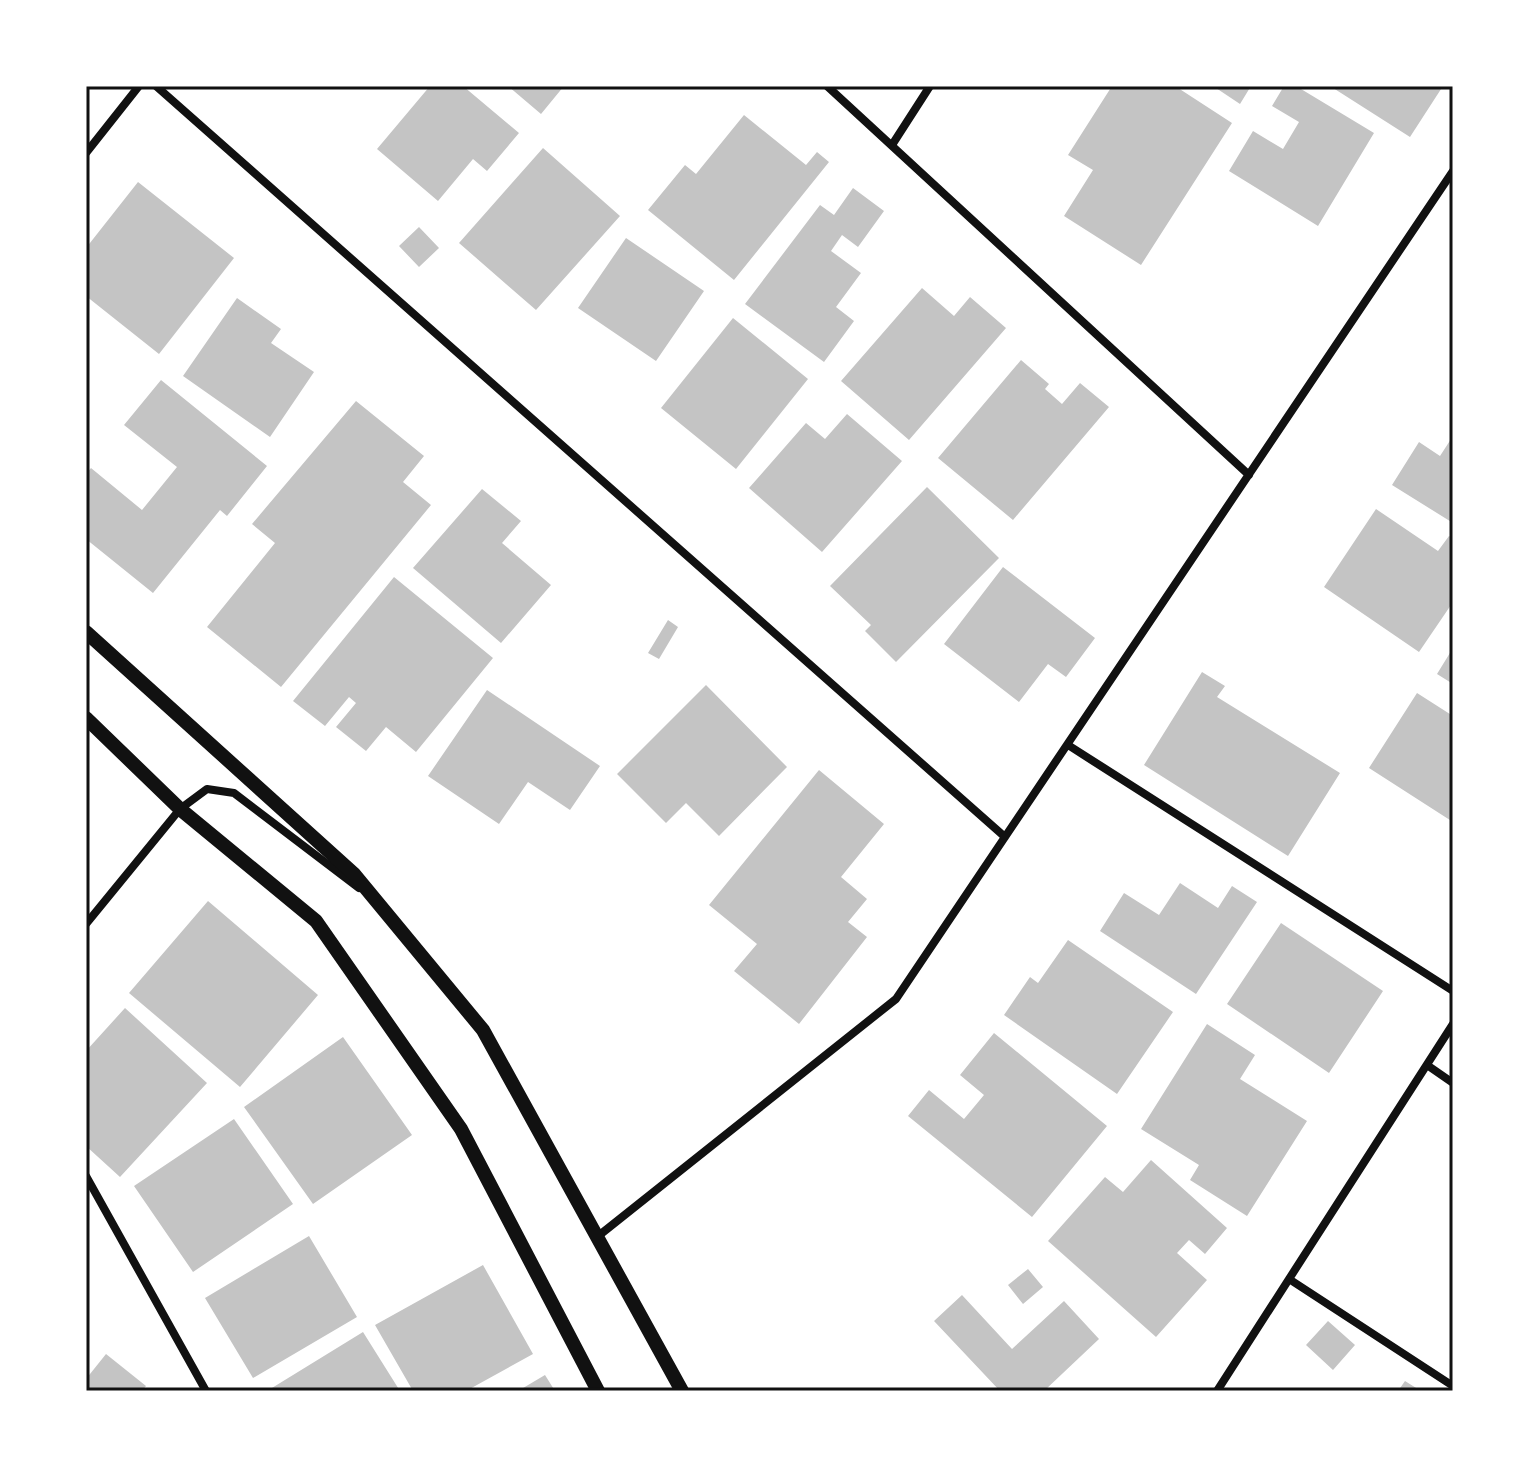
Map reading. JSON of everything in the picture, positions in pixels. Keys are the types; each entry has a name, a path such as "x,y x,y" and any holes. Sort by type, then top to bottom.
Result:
{"street":[{"path":"86,153 139,86"},
{"path":"156,86 1005,837"},
{"path":"827,86 1249,475"},
{"path":"892,145 930,86"},
{"path":"597,1237 896,999 1453,171"},
{"path":"86,632 354,874 483,1030 682,1391"},
{"path":"86,718 180,809 316,921 461,1129 598,1391"},
{"path":"1068,745 1453,991"},
{"path":"86,924 180,809 207,789 234,793 376,900"},
{"path":"1217,1391 1453,1024"},
{"path":"1427,1065 1453,1083"},
{"path":"86,1176 205,1391"},
{"path":"1289,1279 1453,1386"}],"building":[{"path":"430,86 463,86 519,133 487,171 473,159 438,201 377,149"},
{"path":"508,86 564,86 541,114"},
{"path":"1112,86 1175,86 1232,123 1141,265 1064,216 1093,170 1068,155"},
{"path":"1213,86 1251,86 1240,104"},
{"path":"1284,86 1296,86 1374,133 1318,226 1229,171 1253,131 1283,149 1299,122 1272,106"},
{"path":"1330,86 1443,86 1410,137"},
{"path":"744,115 806,165 817,152 829,162 734,280 648,210 685,165 696,174"},
{"path":"543,148 620,216 536,310 459,243"},
{"path":"138,182 234,258 159,354 86,296 86,248"},
{"path":"853,188 884,211 858,247 842,235 831,251 861,273 836,307 854,321 824,362 745,304 820,205 834,215"},
{"path":"419,227 439,248 419,267 399,246"},
{"path":"626,238 704,291 656,361 578,308"},
{"path":"922,288 954,316 970,297 1006,328 909,440 841,381"},
{"path":"237,298 281,329 271,343 314,372 270,437 183,376"},
{"path":"733,318 808,379 736,469 661,408"},
{"path":"1021,360 1049,384 1045,389 1062,404 1080,383 1109,407 1013,520 938,458"},
{"path":"161,380 267,466 227,516 220,510 153,593 86,539 86,474 91,468 142,510 177,467 124,425"},
{"path":"356,401 424,456 403,482 431,505 281,687 207,627 275,543 252,524"},
{"path":"847,414 902,461 822,552 749,488 806,423 825,439"},
{"path":"1453,436 1453,523 1392,485 1419,442 1440,456"},
{"path":"927,487 999,558 896,662 865,631 871,625 830,586"},
{"path":"482,489 521,521 502,543 551,585 501,643 413,568"},
{"path":"1376,509 1438,551 1449,536 1453,538 1453,602 1419,652 1324,587"},
{"path":"1003,567 1095,638 1066,677 1048,664 1019,702 944,644"},
{"path":"394,577 493,658 416,752 386,727 366,751 336,727 356,703 349,697 325,726 293,701"},
{"path":"668,620 678,627 659,659 648,653"},
{"path":"1453,648 1453,684 1437,674"},
{"path":"1202,672 1225,686 1217,697 1340,773 1288,856 1144,765"},
{"path":"706,685 787,767 719,836 686,803 666,823 617,774"},
{"path":"487,690 600,766 570,810 528,782 499,824 428,776"},
{"path":"1417,693 1453,716 1453,822 1369,768"},
{"path":"819,770 884,824 841,877 867,899 848,922 867,937 799,1024 734,971 757,944 709,905"},
{"path":"1180,883 1218,908 1232,886 1257,902 1196,994 1100,931 1124,893 1159,915"},
{"path":"208,901 318,995 240,1087 129,993"},
{"path":"1281,923 1383,991 1329,1073 1227,1004"},
{"path":"1068,940 1173,1012 1117,1094 1004,1015 1030,977 1038,983"},
{"path":"125,1008 207,1083 120,1177 86,1146 86,1051"},
{"path":"1207,1024 1255,1055 1240,1079 1307,1121 1247,1216 1190,1180 1199,1165 1141,1129"},
{"path":"994,1033 1107,1126 1032,1217 908,1116 929,1090 964,1119 984,1095 960,1075"},
{"path":"343,1037 412,1135 313,1204 244,1107"},
{"path":"234,1119 293,1204 193,1272 134,1186"},
{"path":"1151,1160 1227,1228 1205,1254 1189,1240 1177,1253 1207,1280 1156,1337 1048,1241 1105,1177 1123,1192"},
{"path":"309,1236 357,1317 253,1378 205,1298"},
{"path":"483,1265 533,1354 466,1391 413,1391 375,1325"},
{"path":"1028,1269 1043,1287 1023,1304 1008,1285"},
{"path":"962,1295 1012,1349 1064,1301 1099,1339 1044,1391 1000,1391 934,1321"},
{"path":"1328,1321 1355,1345 1333,1370 1306,1345"},
{"path":"363,1332 400,1391 267,1391"},
{"path":"106,1354 146,1386 142,1391 86,1391 86,1379"},
{"path":"545,1375 555,1391 518,1391"},
{"path":"1405,1381 1421,1391 1398,1391"}]}
